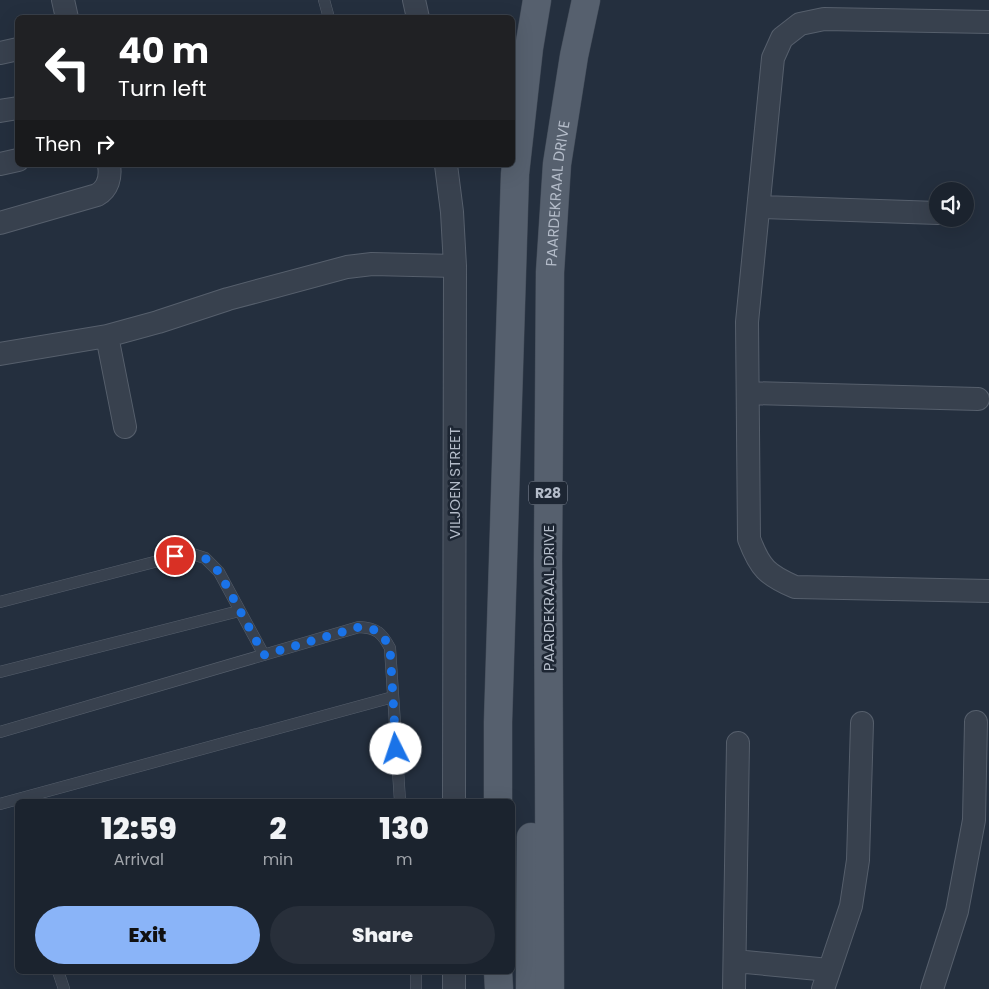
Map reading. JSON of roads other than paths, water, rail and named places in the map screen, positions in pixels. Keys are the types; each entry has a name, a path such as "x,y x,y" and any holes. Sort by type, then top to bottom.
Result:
{"main road":[{"path":"498,799 498,702 515,174 528,48 538,0"},
{"name":"PAARDEKRAAL DRIVE","path":"550,989 548,559 550,262 557,164 574,56 586,0"},
{"path":"530,989 530,899 536,640 548,559"},
{"path":"498,974 499,989"}],"street":[{"path":"63,0 67,15"},
{"path":"414,0 417,15"},
{"path":"989,22 824,19 800,24 782,38 774,58 747,322 749,539 757,560 774,578 795,587 989,591"},
{"path":"0,53 15,50"},
{"path":"0,112 15,109"},
{"path":"0,164 15,161"},
{"path":"0,223 97,195 110,180 109,167"},
{"name":"VILJOEN STREET","path":"446,167 452,212 454,266 454,799"},
{"path":"760,207 929,213"},
{"path":"0,354 108,336 228,299 347,267 372,264 454,266"},
{"path":"108,336 125,427"},
{"path":"749,393 978,399"},
{"path":"932,989 957,911 974,820 976,722"},
{"path":"735,961 826,979 851,906 858,860 862,723"},
{"path":"734,989 738,743"},
{"path":"454,974 454,989"}],"lane":[{"path":"324,0 328,15"},
{"path":"0,602 189,553 205,558 219,572 264,655"},
{"path":"0,672 239,610"},
{"path":"0,732 359,627 371,628 383,636 390,648 400,799"},
{"path":"18,799 393,697"},
{"path":"0,804 15,800"},
{"path":"59,974 64,989"},
{"path":"416,974 416,989"}]}
